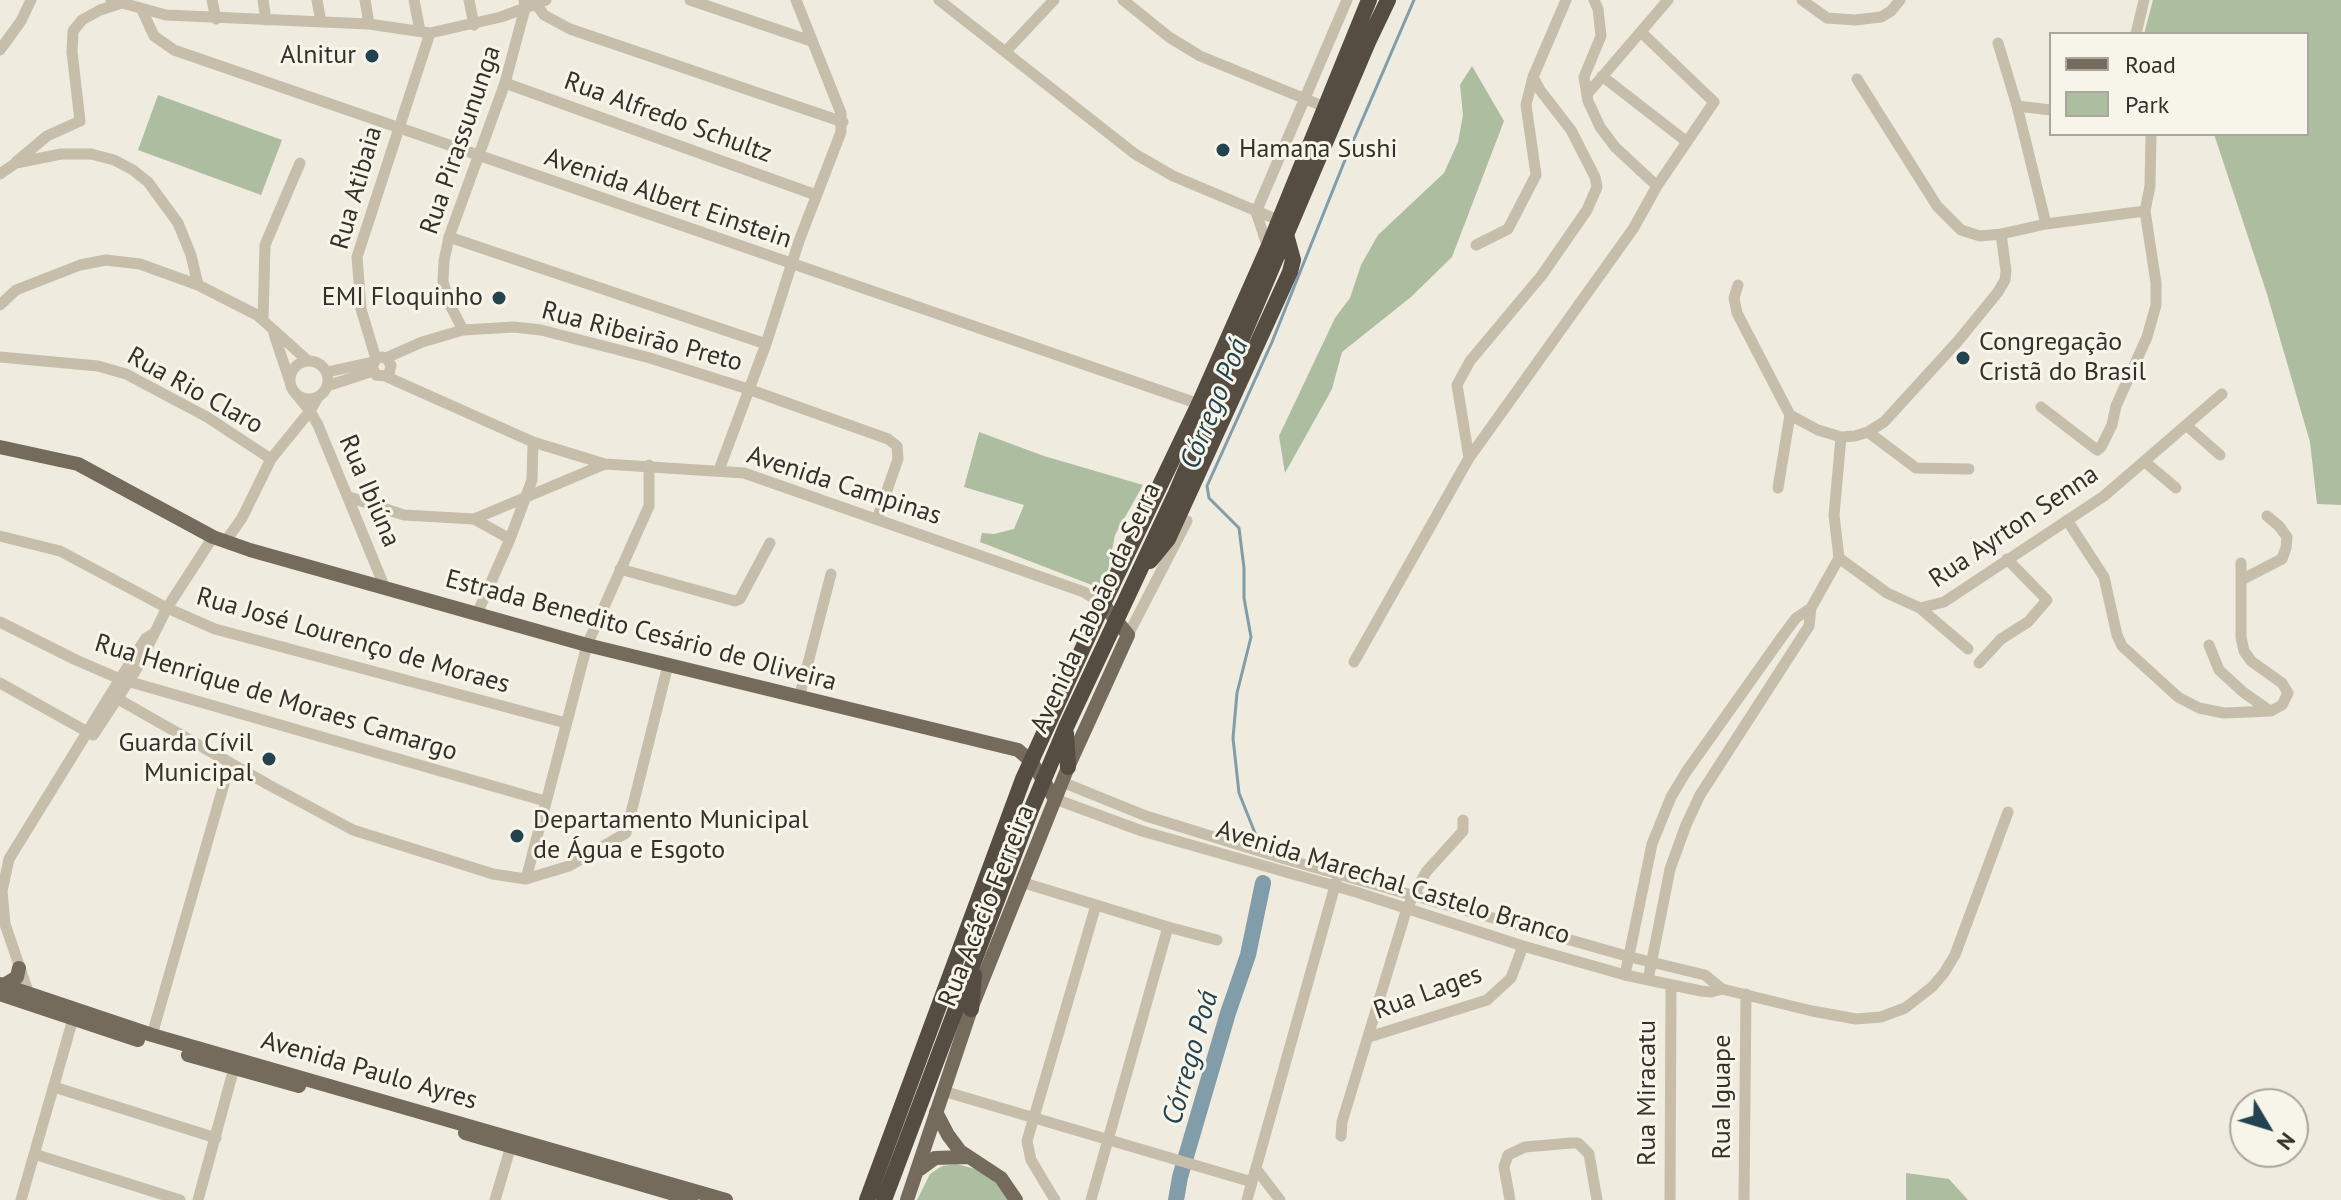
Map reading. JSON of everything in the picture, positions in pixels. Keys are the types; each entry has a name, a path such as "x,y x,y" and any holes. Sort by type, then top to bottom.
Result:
{"highway":[{"name":"Avenida Taboão da Serra","path":"884,1200 985,928 1044,780 1182,479 1331,109 1369,0"},
{"name":"Avenida Taboão da Serra","path":"1331,109 1388,0"},
{"name":"Avenida Taboão da Serra","path":"867,1200 1030,753 1199,404 1268,248 1282,227"},
{"path":"1065,775 1066,727"},
{"path":"971,1009 975,968 985,928"}],"main road":[{"name":"Estrada Benedito Cesário de Oliveira","path":"0,447 78,464 219,539 250,550 587,645 1030,753"},
{"path":"1103,604 1128,635"},
{"name":"Rua Acácio Ferreira","path":"907,1200 971,1009 1065,775 1128,635"},
{"path":"1030,753 1055,799"},
{"path":"1,988 17,977 19,968"},
{"name":"Avenida Paulo Ayres","path":"1,988 71,1019 234,1068 439,1120"},
{"name":"Avenida Paulo Ayres","path":"71,1019 152,1035 259,1064 695,1200"},
{"path":"234,1068 243,1063 259,1064"},
{"path":"936,1112 948,1135 967,1157 1001,1178 1016,1200"},
{"path":"928,1141 945,1156"},
{"name":"Avenida Paulo Ayres","path":"512,1142 726,1200"},
{"path":"919,1169 926,1162 945,1156 967,1157"}],"street":[{"path":"0,50 21,21 31,0"},
{"path":"162,0 166,15"},
{"path":"212,0 216,19"},
{"path":"263,0 266,20"},
{"path":"317,0 321,22"},
{"path":"365,0 369,24"},
{"path":"414,0 425,32"},
{"path":"469,0 474,25"},
{"path":"690,0 811,41"},
{"path":"719,470 843,122 796,0"},
{"path":"939,0 1135,154 1167,173 1256,212 1282,227"},
{"path":"1006,51 1054,0"},
{"path":"1123,0 1169,37 1200,56 1331,109"},
{"path":"1268,248 1256,212 1347,0"},
{"path":"1476,245 1508,229 1536,175 1526,105 1533,77 1566,0"},
{"path":"1589,92 1668,0"},
{"path":"1802,0 1807,7 1827,18 1855,20 1881,17 1900,0"},
{"path":"2136,32 2144,0"},
{"path":"0,174 47,136 80,121 72,52 73,31 82,20 116,1 166,15 369,24 425,32 474,25 533,3 544,15 570,29 843,122"},
{"name":"Rua Pirassununga","path":"463,330 448,301 443,281 449,237 533,3"},
{"path":"1599,3 1601,36 1584,77 1589,92 1588,101 1606,135 1657,186"},
{"name":"Avenida Albert Einstein","path":"142,10 154,36 174,50 1199,404"},
{"name":"Rua Atibaia","path":"379,365 361,309 357,257 425,32"},
{"path":"1354,662 1469,458 1633,229 1657,186 1714,102 1641,32"},
{"path":"1998,43 2046,224"},
{"path":"1602,76 1687,142"},
{"path":"1469,458 1457,385 1470,361 1542,275 1587,210 1597,187 1571,130 1533,77"},
{"path":"1857,79 1946,217 1961,230 1972,235 2001,234 2046,224 2145,211"},
{"name":"Rua Alfredo Schultz","path":"505,83 816,195"},
{"path":"2017,106 2049,110"},
{"path":"2041,407 2099,450 2112,425 2116,406 2147,337 2156,305 2156,283 2145,211 2152,173 2151,136"},
{"path":"16,163 61,154 91,154 114,160 133,170 148,182 178,223 191,255 198,285"},
{"path":"263,320 265,245 300,163"},
{"path":"1738,285 1734,298 1737,313 1790,415 1818,430 1841,437 1868,432 1884,422 1925,378 1998,292 2006,271 2001,234"},
{"path":"449,237 766,344"},
{"path":"0,305 16,290 80,265 106,260 155,268 198,285 263,320 307,360 315,361 327,372 327,386"},
{"name":"Rua Ribeirão Preto","path":"379,365 422,342 463,330 514,327 557,333 748,389 888,439 897,446 898,459 877,519"},
{"path":"273,330 296,394 303,398 318,397 327,386 379,365"},
{"name":"Rua Rio Claro","path":"0,357 98,366 126,374 207,417 271,459"},
{"path":"290,380 295,367 307,360"},
{"path":"327,372 379,365"},
{"name":"Avenida Campinas","path":"379,365 533,442 605,464 744,473 1084,592 1103,604"},
{"name":"Rua Ibiúna","path":"296,394 310,411 385,588"},
{"name":"Rua Ayrton Senna","path":"1839,558 1887,593 1920,608 1944,602 2104,496 2222,394"},
{"name":"Rua Ibiúna","path":"310,411 318,397"},
{"path":"31,999 3,913 5,856 115,697 146,638 153,634 167,608 219,539 242,518 271,459 310,411"},
{"path":"1778,488 1790,415"},
{"path":"2186,425 2220,455"},
{"path":"1868,432 1916,468 1969,469"},
{"path":"1648,980 1670,869 1686,825 1700,795 1809,626 1811,608 1839,558 1834,515 1841,437"},
{"path":"477,614 526,497 534,468 533,442"},
{"path":"2145,462 2176,488"},
{"path":"474,519 605,464"},
{"path":"526,879 587,645 649,506 649,465"},
{"path":"349,497 404,515 474,519 510,539"},
{"path":"2241,580 2282,559 2287,537 2267,516"},
{"path":"242,518 243,537 250,550"},
{"path":"2067,520 2104,577 2122,646 2143,666 2178,697 2199,708 2224,713 2271,711 2282,705 2288,693 2282,683 2251,661 2244,651 2241,637 2241,563"},
{"name":"Rua Acácio Ferreira","path":"1128,635 1187,521"},
{"name":"Rua José Lourenço de Moraes","path":"0,536 60,551 167,608 215,629 566,723"},
{"path":"620,569 730,602 740,599 770,543"},
{"path":"1979,663 2001,639 2028,622 2047,600 2007,559"},
{"path":"799,698 831,574"},
{"path":"1625,975 1652,844 1671,797 1784,634 1796,618 1811,608"},
{"path":"1920,608 1968,649"},
{"name":"Rua Henrique de Moraes Camargo","path":"0,622 76,660 125,680 545,801"},
{"path":"2209,645 2219,670 2243,692 2271,711"},
{"path":"115,697 283,793 371,837 493,874 526,879 569,866 626,833 668,665"},
{"path":"0,683 88,737"},
{"path":"152,1035 230,763"},
{"name":"Avenida Marechal Castelo Branco","path":"1065,775 1146,816 1217,837 1335,887 1523,946 1671,986 1711,992 1722,989 1856,1019 1881,1017 1905,1008 1932,987 1955,955 2008,812"},
{"name":"Avenida Marechal Castelo Branco","path":"1055,799 1142,831 1213,851 1339,874 1630,957 1705,975 1722,989"},
{"path":"1142,831 1146,816"},
{"path":"1341,1136 1342,1122 1412,895 1434,860 1457,839 1464,826 1463,820"},
{"path":"1213,851 1217,837"},
{"path":"1247,1200 1339,874"},
{"path":"1021,882 1217,940"},
{"path":"1055,1200 1028,1151 1027,1141 1036,1119 1096,905"},
{"path":"1091,1200 1168,927"},
{"name":"Rua Lages","path":"1369,1037 1487,1000 1511,978 1523,946"},
{"name":"Rua Miracatu","path":"1670,1200 1671,986"},
{"name":"Rua Iguape","path":"1744,1200 1746,994"},
{"path":"21,1200 71,1019"},
{"path":"198,1200 234,1068"},
{"path":"54,1087 216,1138"},
{"path":"943,1091 1175,1159 1255,1176 1280,1200"},
{"path":"495,1200 512,1142"},
{"path":"1510,1200 1504,1167 1508,1155 1525,1147 1571,1143 1578,1143 1589,1154 1597,1200"},
{"path":"34,1154 180,1200"}],"green space":[{"path":"2153,0 2341,0 2341,505 2317,504 2310,442 2267,294 2215,136 2309,136 2309,32 2145,32"},
{"path":"1472,66 1504,121 1452,257 1411,297 1342,352 1332,389 1285,473 1279,436 1335,318 1350,298 1361,265 1378,235 1444,173 1458,142 1463,115 1460,85"},
{"path":"158,95 282,140 261,195 138,150"},
{"path":"979,432 1044,456 1143,485 1115,535 1108,570 1097,587 980,542 982,533 994,534 1014,529 1024,505 964,487"},
{"path":"957,1164 987,1176 1008,1200 917,1200 930,1174 942,1166"},
{"path":"1906,1173 1949,1179 1968,1200 1906,1200"}],"waterway":[{"name":"Córrego Poá","path":"1257,838 1239,793 1233,738 1237,693 1251,637 1244,598 1239,528 1209,498 1207,486 1272,342 1414,0"},
{"name":"Córrego Poá","path":"1176,1200 1228,1013 1248,955 1263,883"}],"place":[{"name":"Alnitur","path":"372,56"},
{"name":"Hamana Sushi","path":"1223,150"},
{"name":"EMI Floquinho","path":"499,298"},
{"name":"Congregação Cristã do Brasil","path":"1963,358"},
{"name":"Guarda Cívil Municipal","path":"269,759"},
{"name":"Departamento Municipal de Água e Esgoto","path":"517,836"}]}
